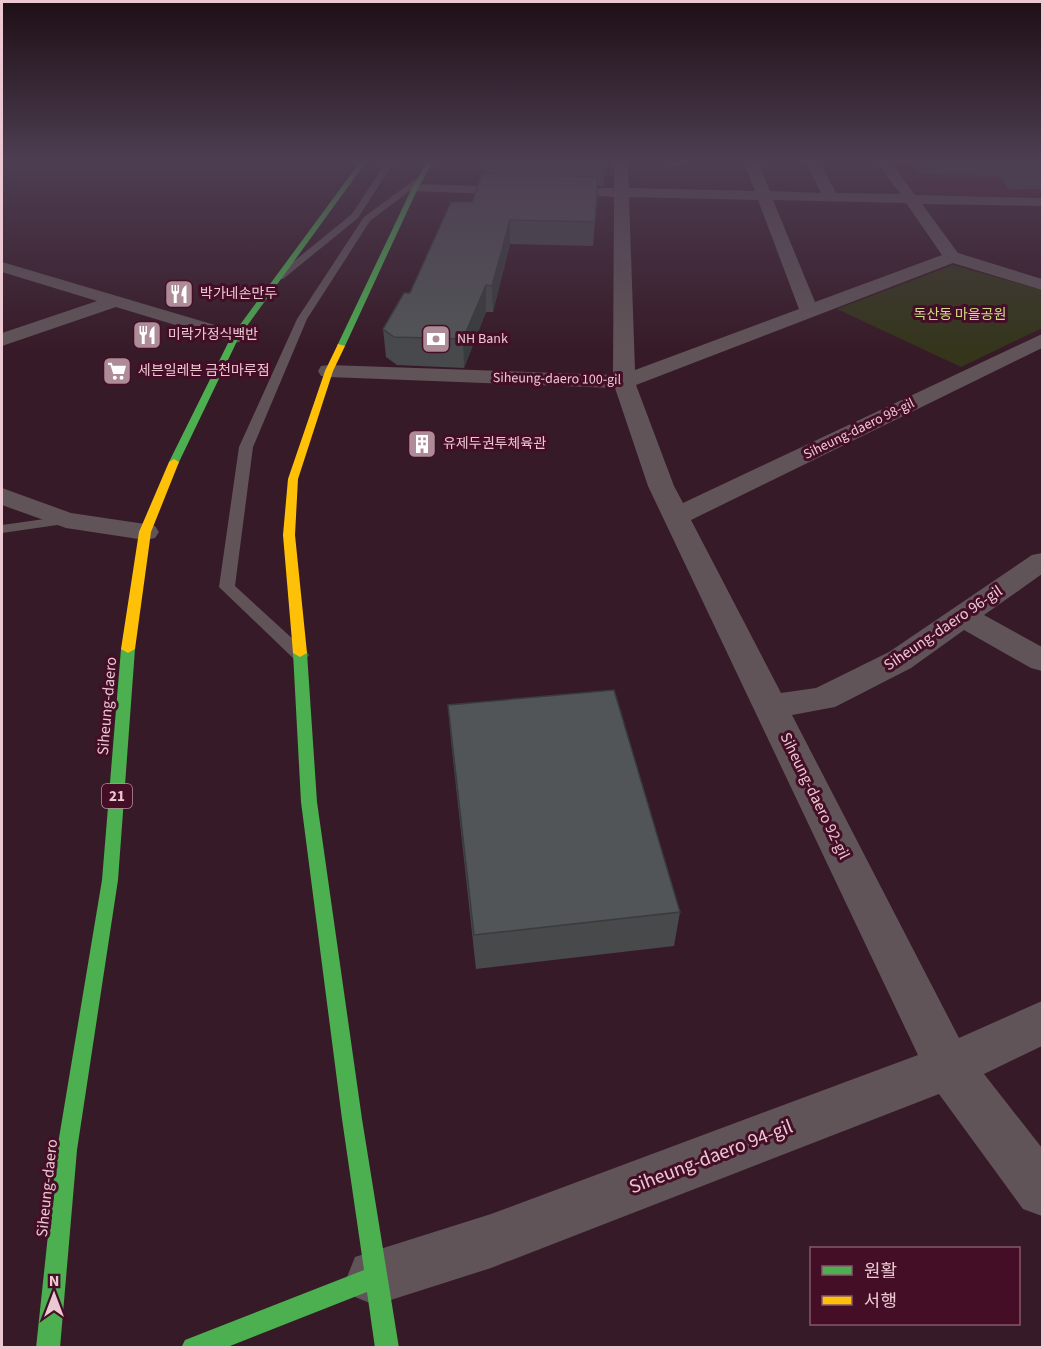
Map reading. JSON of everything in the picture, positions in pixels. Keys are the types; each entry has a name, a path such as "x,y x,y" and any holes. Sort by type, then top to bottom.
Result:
{"main road":[{"name":"Siheung-daero","path":"48,1347 67,1150 110,879 129,640 145,532 182,446 235,337 318,225"},
{"path":"387,1347 375,1277 309,802 300,655 289,535 293,479 329,371 399,225"},
{"path":"193,1347 375,1277"}],"street":[{"name":"Siheung-daero 92-gil","path":"622,225 624,382 661,486 948,1067 1042,1190"},
{"path":"775,225 809,310"},
{"path":"929,225 952,257 1042,285"},
{"name":"Siheung-daero 100-gil","path":"329,371 624,382 952,257"},
{"path":"2,267 235,337"},
{"path":"2,340 113,302"},
{"name":"Siheung-daero 98-gil","path":"676,517 1042,340"},
{"path":"2,496 66,520 145,532"},
{"name":"Siheung-daero 96-gil","path":"771,706 824,699 900,660 1042,561"},
{"path":"962,616 1042,660"},
{"name":"Siheung-daero 94-gil","path":"375,1277 491,1241 948,1067 1042,1023"}],"lane":[{"path":"280,277 345,225"},
{"path":"300,655 227,587 246,447 302,319 363,225"},
{"path":"2,530 66,520"}],"green space":[{"name":"독산동 마을공원","path":"953,265 1042,290 1042,328 961,367 837,309"}],"building":[{"path":"441,225 509,225 492,286 486,285 463,339 394,337 383,329 404,293 410,293"},
{"path":"614,690 680,912 474,935 448,705"}],"traffic: fast":[{"path":"174,462 235,337 317,225"},
{"path":"341,346 398,225"},
{"path":"48,1348 67,1150 110,880 128,649"},
{"path":"300,653 309,802 352,1119 387,1348"},
{"path":"193,1348 375,1277"}],"traffic: slow":[{"path":"300,653 289,535 293,479 329,371 341,346"},
{"path":"128,649 145,532 174,462"}],"place":[{"name":"박가네손만두","path":"179,294"},
{"name":"미락가정식백반","path":"147,335"},
{"name":"NH Bank","path":"436,339"},
{"name":"세븐일레븐 금천마루점","path":"117,371"},
{"name":"유제두권투체육관","path":"422,444"}]}
